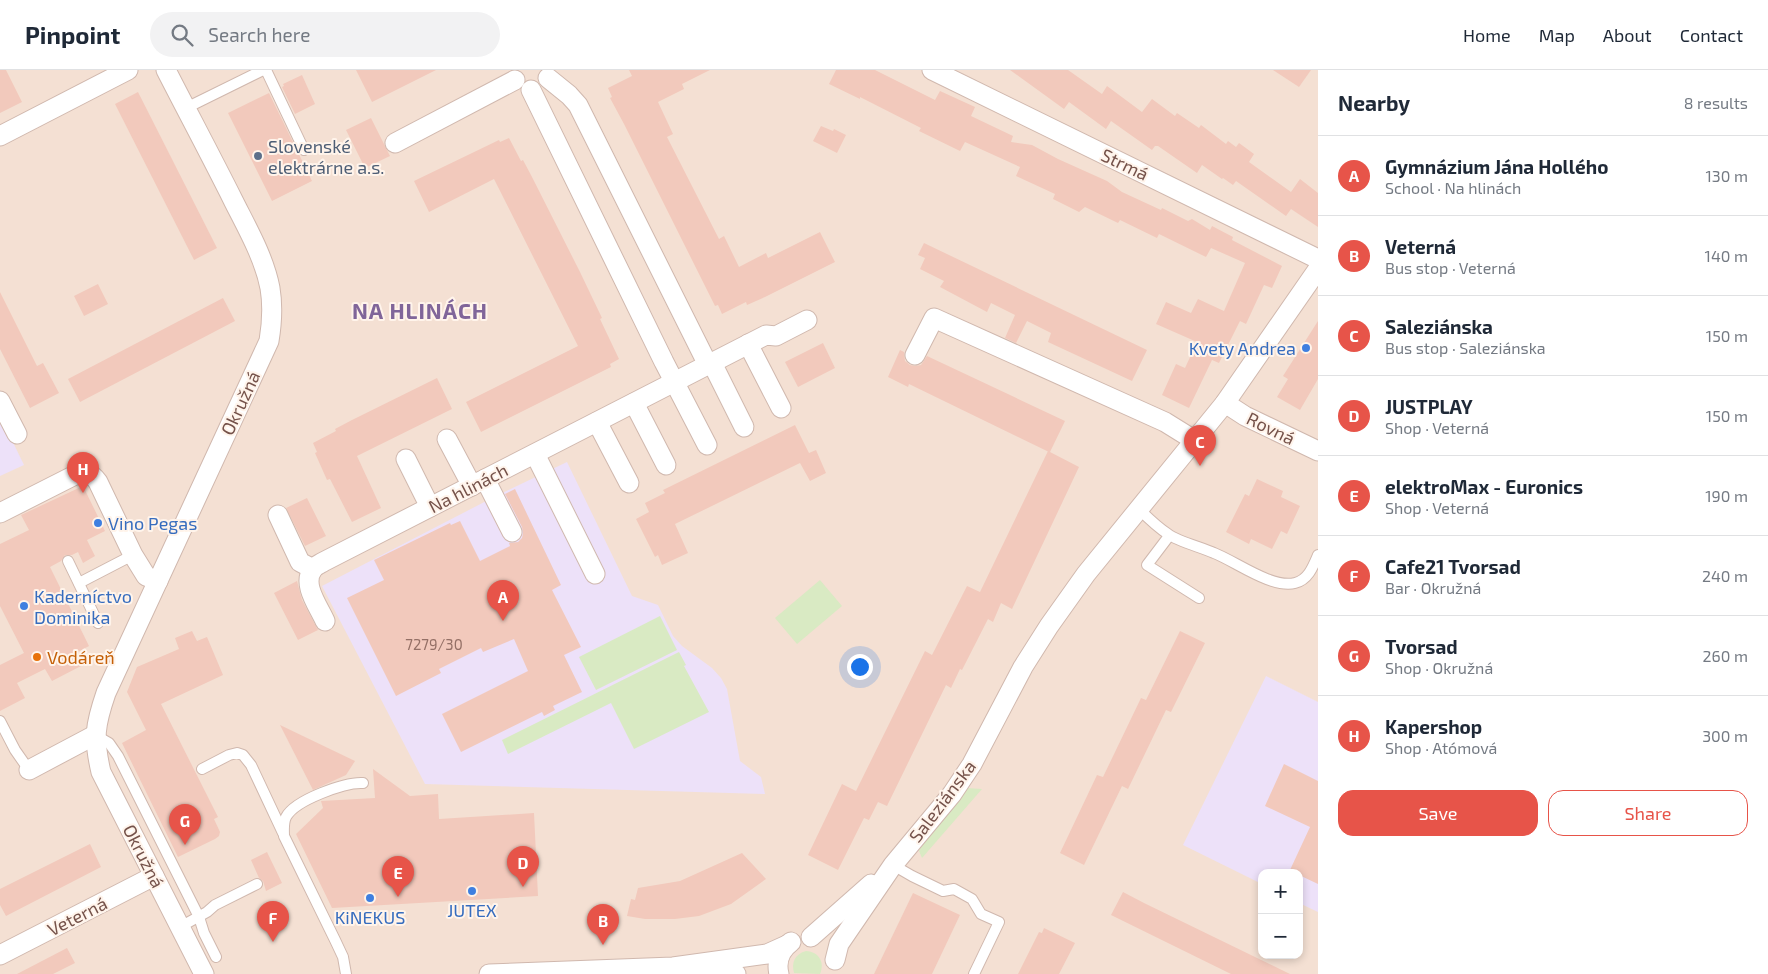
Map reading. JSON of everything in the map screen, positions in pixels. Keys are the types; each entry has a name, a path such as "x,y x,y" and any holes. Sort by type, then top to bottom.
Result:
{"street":[{"path":"0,136 128,70"},
{"name":"Okružná","path":"166,70 263,263 272,306 272,324 269,341 106,692 98,715 95,735 101,772 204,974"},
{"name":"Strmá","path":"932,70 1318,259"},
{"path":"395,143 515,75 524,88 531,90 538,89 544,84 548,74 578,105 744,427"},
{"path":"531,90 674,383 707,445"},
{"name":"Saleziánska","path":"836,970 839,944 893,865 952,794 972,764 1023,667 1049,626 1086,574 1225,403 1318,269"},
{"path":"915,355 934,318 1166,422 1194,440"},
{"name":"Na hlinách","path":"313,569 323,562 748,344 766,335 776,336 807,320"},
{"path":"748,344 781,408"},
{"path":"1,403 17,434"},
{"path":"634,403 666,465"},
{"name":"Rovná","path":"1225,403 1244,416 1318,451"},
{"path":"597,422 629,483"},
{"path":"447,438 512,532"},
{"path":"535,454 595,574"},
{"path":"406,459 430,507"},
{"path":"0,513 81,472 88,472 98,482 132,555 146,576 158,581"},
{"path":"278,515 300,562 313,569 309,578 309,587 326,621"},
{"path":"29,770 95,735"},
{"name":"Saleziánska","path":"787,945 798,938 811,937 824,928 893,865"},
{"name":"Veterná","path":"0,955 154,876"},
{"path":"811,937 818,939 829,947 836,970"},
{"path":"489,974 673,966 767,954 787,945"},
{"path":"779,974 780,956 787,945"},
{"path":"673,966 736,974"}],"lane":[{"path":"186,108 264,70 304,150"},
{"path":"1139,509 1169,536 1222,556 1259,576 1278,583 1293,584 1302,580 1312,569 1318,555"},
{"path":"1169,536 1147,565 1200,598"},
{"path":"79,583 132,555"},
{"path":"68,561 98,623"},
{"path":"0,720 15,750 29,770"},
{"path":"95,735 109,743 118,756 199,917 204,933 216,957"},
{"path":"202,769 229,755 237,753 247,758 343,957 346,974"},
{"path":"284,836 284,823 286,816 291,811 338,786 354,782 364,783"},
{"path":"893,865 943,891 954,889 972,899 981,914 999,922 974,974"},
{"path":"180,927 199,917 215,905 257,884"}],"shaded area":[{"path":"0,70 1318,70 1318,974 0,974"},
{"path":"0,422 5,426 24,465 0,476"},
{"path":"567,462 632,596 658,605 673,636 682,646 712,668 721,678 727,689 740,761 761,777 765,794 425,784 322,586 494,497"},
{"path":"1266,676 1318,702 1318,912 1303,905 1303,869 1258,869 1258,882 1183,845"}],"green space":[{"path":"820,580 842,606 797,644 775,618"},
{"path":"660,616 677,650 596,690 579,657"},
{"path":"679,652 686,665 684,666 709,712 634,749 611,703 508,754 502,740"},
{"path":"967,788 982,789 922,858 919,851 921,846"},
{"path":"806,951 814,953 820,958 822,965 820,974 794,973 793,965 795,959 799,954"}],"building":[{"path":"0,70 6,70 22,102 0,113"},
{"path":"356,70 436,70 372,102"},
{"path":"629,70 710,70 682,84 684,89 658,102 673,134 667,137 719,239 724,236 739,267 766,253 768,258 820,232 835,262 765,297 747,305 746,302 722,314 718,305 715,306 610,98 612,97 608,88 632,76"},
{"path":"836,70 875,70 935,100 940,91 975,107 971,116 1013,136 1011,142 1032,145 1107,181 1122,192 1161,210 1162,208 1188,221 1192,219 1210,230 1212,226 1233,237 1232,240 1282,266 1272,288 1264,285 1246,324 1240,321 1219,363 1212,360 1189,408 1162,395 1176,364 1185,368 1197,342 1156,324 1166,302 1191,313 1198,299 1224,311 1245,263 1211,248 1206,257 1159,234 1157,238 1120,220 1118,223 1085,207 1079,212 1053,199 1055,194 1016,176 1020,167 965,142 960,151 919,131 921,128 860,97 860,99 829,84"},
{"path":"1010,70 1068,70 1102,94 1107,86 1142,112 1152,99 1175,116 1177,113 1199,128 1201,125 1226,144 1228,141 1236,147 1239,143 1254,154 1249,162 1291,192 1300,179 1318,193 1318,227 1291,209 1286,216 1236,181 1233,185 1202,165 1197,173 1158,146 1155,146 1152,150 1111,121 1106,129 1069,102 1064,109"},
{"path":"1273,70 1311,70 1299,87"},
{"path":"302,75 315,104 295,114 282,87 284,86 283,84"},
{"path":"138,92 217,248 194,260 115,104"},
{"path":"269,93 312,181 272,201 228,113"},
{"path":"371,118 390,156 365,168 346,130"},
{"path":"821,126 833,131 834,129 846,135 837,153 813,141"},
{"path":"509,138 521,161 523,160 580,272 619,359 610,364 611,367 481,432 466,402 578,346 494,179 429,212 414,181 499,140 500,142"},
{"path":"924,243 1147,350 1132,381 1048,342 1051,333 1027,321 1016,343 1005,338 1015,315 991,303 987,312 940,287 944,281 920,269 925,258 918,255"},
{"path":"98,284 108,304 84,316 74,296"},
{"path":"0,292 37,366 43,363 59,393 30,408 0,349"},
{"path":"223,298 235,321 80,402 68,379"},
{"path":"1318,321 1318,379 1300,410 1277,397 1288,379 1283,376"},
{"path":"823,343 835,368 798,387 785,362"},
{"path":"900,350 904,352 905,361 910,365 921,365 927,356 1065,421 1050,452 1079,467 1012,609 1001,603 993,622 988,619 951,688 946,685 887,806 878,802 869,820 864,818 838,870 808,855 842,784 856,791 925,651 932,655 967,586 980,592 1048,451 909,384 908,387 888,377"},
{"path":"437,378 452,409 357,456 381,508 352,522 330,479 327,480 315,453 317,452 313,443 352,420"},
{"path":"795,425 809,453 816,450 826,473 810,481 800,463 675,524 688,553 662,565 658,555 655,557 636,519 649,512 645,503 665,493 663,490"},
{"path":"1257,479 1283,491 1281,497 1300,506 1287,534 1281,531 1272,549 1251,539 1249,544 1226,532 1245,494 1249,496"},
{"path":"83,486 105,531 87,540 95,556 83,563 78,552 72,555 65,555 61,561 50,567 89,646 74,654 81,666 52,681 45,669 17,683 25,698 0,711 0,665 24,653 0,606 0,544 29,530 21,515"},
{"path":"515,489 561,585 552,590 581,647 564,655 582,692 553,706 555,710 544,716 542,712 461,752 442,714 528,671 514,639 483,652 481,648 439,669 441,673 396,696 347,598 384,580 374,560 450,523 451,525 460,521 480,561 510,546 509,543 518,542 522,538 522,527 505,494"},
{"path":"307,498 326,536 305,546 286,508"},
{"path":"297,581 302,600 318,630 298,640 274,593"},
{"path":"192,631 197,641 207,637 223,675 161,704 218,817 214,819 220,832 219,836 215,839 178,857 122,743 146,730 127,692 137,667 179,649 175,638"},
{"path":"1180,631 1205,643 1171,712 1166,710 1128,789 1122,786 1084,865 1060,853 1097,775 1103,777 1141,698 1146,700"},
{"path":"280,725 355,761 346,775 313,790"},
{"path":"1284,764 1318,781 1318,884 1303,877 1303,869 1290,869 1310,827 1265,806"},
{"path":"373,769 410,796 438,794 439,819 534,813 538,896 332,908 296,834 323,808 321,801 375,798"},
{"path":"90,844 101,867 6,916 0,905 0,889"},
{"path":"267,852 282,883 266,891 263,881 259,878 251,860"},
{"path":"742,853 766,879 731,904 699,916 675,919 645,919 627,916 631,899 635,900 638,888 680,881"},
{"path":"1123,892 1290,974 1231,974 1111,915"},
{"path":"913,893 960,915 932,974 874,974"},
{"path":"1044,928 1075,943 1059,974 1018,974 1039,932 1042,933"},
{"path":"67,948 75,963 53,974 17,974"}],"place":[{"name":"Slovenské elektrárne a.s.","path":"258,156"},
{"name":"Kvety Andrea","path":"1306,348"},
{"name":"Saleziánska","path":"1200,466"},
{"name":"Kapershop","path":"83,493"},
{"name":"Vino Pegas","path":"98,523"},
{"name":"Kaderníctvo Dominika","path":"24,606"},
{"name":"Gymnázium Jána Hollého","path":"503,621"},
{"name":"Vodáreň","path":"37,657"},
{"name":"Tvorsad","path":"185,845"},
{"name":"JUSTPLAY","path":"523,887"},
{"name":"JUTEX","path":"472,891"},
{"name":"elektroMax - Euronics","path":"398,897"},
{"name":"KiNEKUS","path":"370,898"},
{"name":"Cafe21 Tvorsad","path":"273,942"},
{"name":"Veterná","path":"603,945"}],"district":[{"name":"NA HLINÁCH","path":"420,310"}]}
